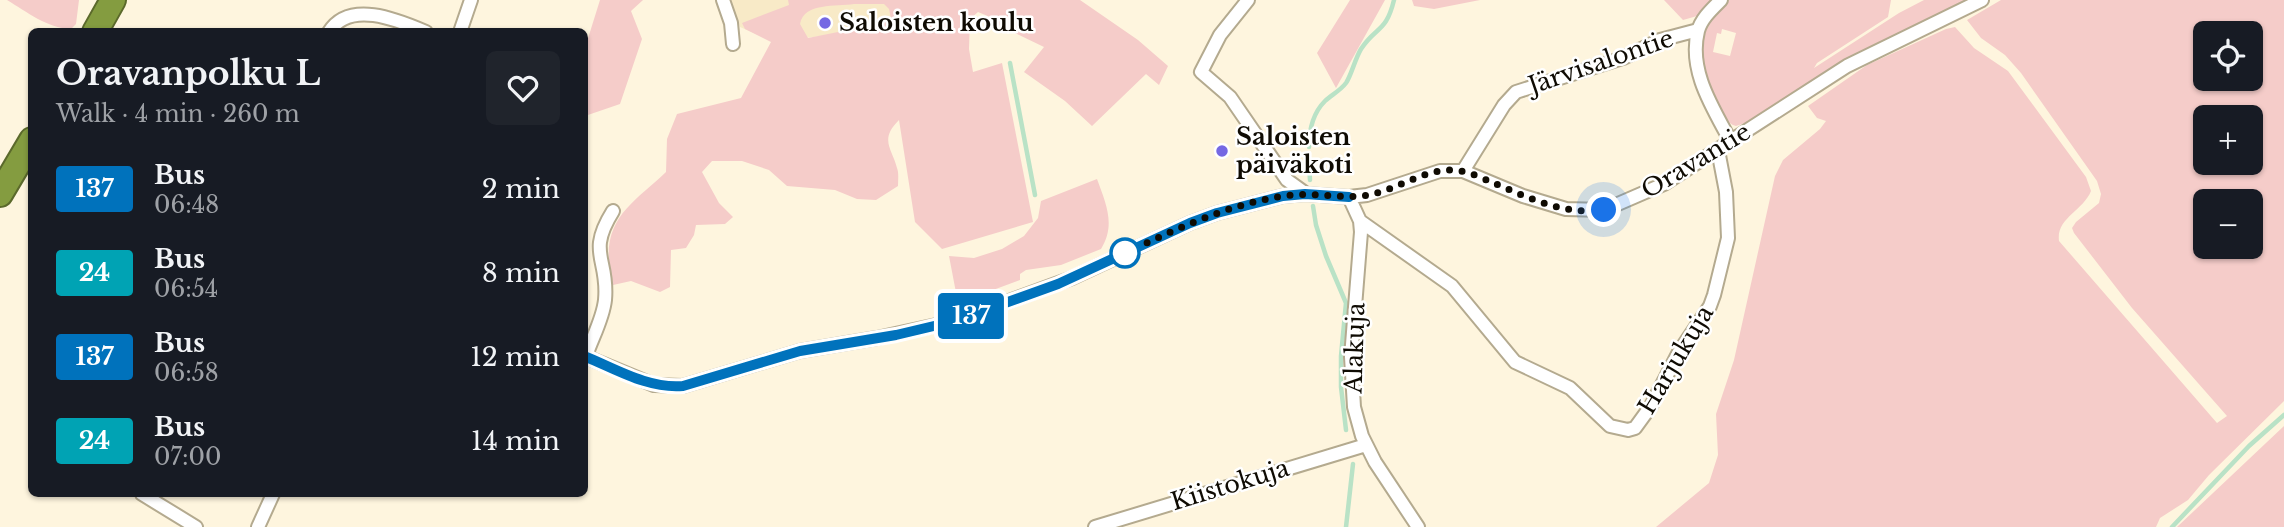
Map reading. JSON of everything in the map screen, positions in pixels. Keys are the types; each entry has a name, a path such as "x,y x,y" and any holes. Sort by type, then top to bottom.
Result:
{"highway":[{"path":"97,28 113,0"},
{"path":"0,194 28,147"}],"street":[{"path":"461,28 471,0"},
{"path":"723,0 731,23 733,44"},
{"path":"1248,0 1220,35 1201,72 1230,97 1287,180 1305,194"},
{"name":"Järvisalontie","path":"1720,0 1698,30 1696,53 1699,75 1731,142"},
{"name":"Oravantie","path":"588,357 644,382 664,387 683,386 800,351 890,336 955,321 1072,278 1204,217 1283,196 1305,194 1349,197 1382,192 1440,171 1463,171 1545,204 1566,209 1604,210 1664,184 1847,66 1982,0"},
{"path":"331,28 341,14 356,10 385,15 416,28"},
{"name":"Järvisalontie","path":"1463,171 1504,105 1516,92 1602,65 1660,40 1698,30"},
{"name":"Harjukuja","path":"1360,221 1452,286 1515,362 1570,388 1610,426 1628,430 1634,428 1651,406 1679,352 1710,306 1714,295 1728,238 1726,192 1718,150"},
{"name":"Alakuja","path":"1349,197 1360,221 1358,285 1350,374 1354,407 1366,445 1418,527"},
{"path":"588,349 604,309 606,292 599,240 602,228 613,211"},
{"name":"Kiistokuja","path":"1096,527 1366,445"},
{"path":"147,497 196,527"},
{"path":"258,527 272,497"}],"shaded area":[{"path":"7,0 79,0 76,24 72,28 54,26"},
{"path":"600,0 643,0 631,11 642,39 620,104 588,115 588,38"},
{"name":"Saloisten koulu","path":"730,0 928,0 887,30 772,41 740,27"},
{"path":"788,0 1080,0 1138,40 1168,66 1159,85 1146,74 1092,126 1065,101 1024,72 1044,47 992,22 995,19 978,12 970,19 969,49 973,72 1002,63 1033,222 942,249 915,222 899,120 888,139 898,170 898,186 876,200 857,199 835,190 787,186 769,170 742,161 712,161 702,172 719,203 733,217 725,224 696,225 694,235 686,248 671,250 670,287 660,292 631,281 613,285 609,263 612,233 625,211 666,172 667,139 677,114 741,98 771,42 745,29 742,23 789,5","holes":["884,4 889,9 891,19 883,23 808,38 800,24 808,12 822,7"]},
{"path":"1350,0 1385,0 1336,88 1317,53"},
{"path":"1412,0 1480,0 1434,9 1414,6"},
{"path":"1664,0 1713,0 1697,16 1683,20"},
{"path":"1729,0 1891,0 1888,17 1817,63 1814,68 1924,0 1965,0 1858,53 1748,122 1736,126 1728,121 1714,99 1702,53 1704,30","holes":["1722,29 1736,33 1730,56 1713,52 1717,33 1721,34"]},
{"path":"2001,0 2284,0 2284,401 2209,475 2188,500 2160,518 2156,527 1656,527 1709,483 1718,455 1716,414 1734,360 1775,176 1783,160 1826,121 1817,118 1808,106 1867,65 1955,27 1974,48 2008,71 2086,177 2091,191 2062,226 2059,241 2217,423 2227,416 2132,308 2074,233 2072,228 2076,222 2099,203 2101,194 2097,181 2021,73 2005,55 1981,38 1967,20"},
{"path":"1097,179 1109,223 1106,240 1101,249 1061,265 1026,270 1020,274 1020,280 958,303 949,256 974,258 1002,249 1024,236 1038,218 1041,201"},
{"path":"2284,426 2284,527 2177,527"}],"waterway":[{"path":"1309,147 1317,111 1346,83 1361,49 1384,24 1394,0"},
{"path":"1010,63 1035,195"},
{"path":"1309,164 1310,180"},
{"path":"1313,206 1326,256 1346,303 1341,356 1346,430"},
{"path":"2172,527 2249,446 2284,415"},
{"path":"1346,527 1353,464"}],"bus line":[{"name":"137","path":"588,358 644,382 664,387 683,386 800,351 896,335 955,321 1058,284 1217,213 1283,196 1305,194 1349,197"}],"place":[{"name":"Saloisten koulu","path":"825,23"},
{"name":"Saloisten päiväkoti","path":"1222,151"}],"route":[{"path":"1125,253 1119,256 1217,213 1283,196 1367,195 1440,171 1463,171 1545,204 1566,209 1604,210"}]}
